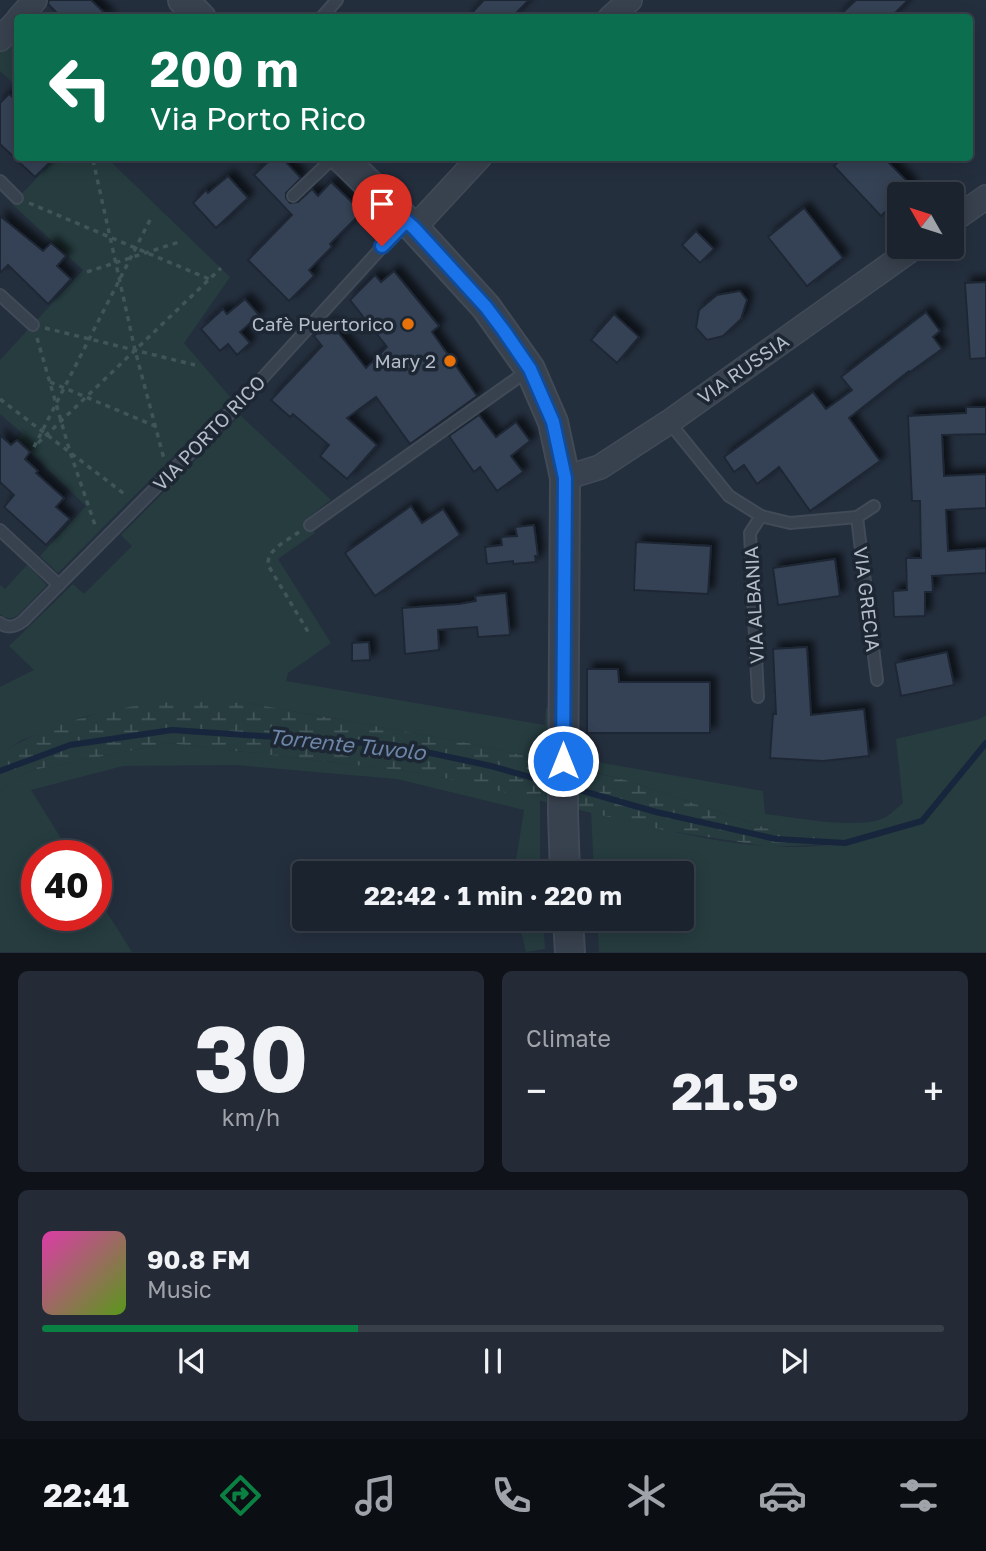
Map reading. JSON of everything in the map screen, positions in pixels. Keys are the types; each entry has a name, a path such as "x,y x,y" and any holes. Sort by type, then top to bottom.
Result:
{"street":[{"path":"22,14 35,0"},
{"path":"183,0 197,14"},
{"path":"613,14 631,0"},
{"path":"0,39 14,23"},
{"path":"345,161 410,224 486,307 530,369 553,422 565,478 565,861"},
{"path":"410,224 476,161"},
{"path":"964,213 986,197"},
{"name":"VIA RUSSIA","path":"565,478 600,467 669,422 898,259"},
{"path":"569,931 570,953"}],"lane":[{"path":"325,14 337,0"},
{"path":"293,196 330,161"},
{"path":"0,181 18,198"},
{"name":"VIA PORTO RICO","path":"0,624 17,626 236,407 410,224"},
{"path":"0,295 33,326"},
{"path":"310,525 530,369"},
{"path":"669,422 729,496 761,516 790,523 857,517 874,506"},
{"name":"VIA ALBANIA","path":"758,697 750,533 761,516"},
{"name":"VIA GRECIA","path":"857,517 877,680"},
{"path":"0,530 59,585"}],"path":[{"path":"93,161 135,350 166,465"},
{"path":"18,198 209,279"},
{"path":"152,216 34,447 221,268"},
{"path":"87,272 179,242"},
{"path":"97,533 33,326 195,365"},
{"path":"50,382 156,426"},
{"path":"0,399 131,499"},
{"path":"310,525 271,552 267,561 310,635"}],"green space":[{"path":"11,38 14,40 14,84 0,71 0,49"},
{"path":"53,161 110,161 230,277 184,343 231,398 58,573 40,556 86,506 17,440 22,433 0,414 0,360 83,270 12,204"},
{"path":"240,415 331,500 306,519 315,533 278,559 331,643 288,673 286,681 545,725 546,708 555,708 551,762 473,744 248,703 143,705 83,717 22,740 0,754 0,687 34,670 9,646 73,584 84,594 132,546 121,535"},
{"path":"27,565 47,585 17,616 6,618 0,614 0,585 5,589"},
{"path":"154,703 248,703 473,744 551,762 625,780 766,828 845,843 771,847 664,830 423,773 168,743 28,771 0,791 0,754 33,736 68,722"},
{"path":"986,715 986,952 599,952 598,931 694,931 694,861 593,861 591,812 684,834 747,844 779,847 842,843 766,828 625,780 579,768 580,759 763,791 765,814 827,822 861,823 886,817 903,803 896,739 980,719"},
{"path":"168,743 423,773 540,800 540,861 516,861 524,810 397,779 235,765 123,766 31,790 62,840 21,840 21,931 112,931 112,920 132,952 0,952 0,791 28,771"},
{"path":"521,931 544,931 545,949 526,952"}],"building":[{"path":"49,0 91,0 106,14 58,14 48,4"},
{"path":"484,0 529,0 515,14 471,14"},
{"path":"856,0 908,0 894,14 841,14"},
{"path":"9,94 14,98 14,157 0,144 0,103"},
{"path":"18,161 51,161 35,177"},
{"path":"269,161 285,161 301,178 286,193 290,203 298,202 312,189 318,196 331,182 362,212 330,244 332,247 309,270 314,276 289,301 248,260 292,215 254,175"},
{"path":"839,161 887,161 908,182 887,182 887,210 881,216 834,166"},
{"path":"228,176 248,198 216,228 193,203 206,190 208,193"},
{"path":"804,208 843,258 807,286 768,237"},
{"path":"0,216 43,251 51,243 66,256 57,266 71,279 48,304 8,265 0,273"},
{"path":"696,231 714,249 700,263 682,245"},
{"path":"394,271 439,326 432,332 477,396 410,444 376,397 347,418 377,445 347,479 320,456 329,445 293,414 290,417 271,400 322,346 314,336 330,322 366,368 387,347 350,300 375,275 381,282"},
{"path":"986,282 986,358 970,359 965,283"},
{"path":"740,291 747,300 741,319 723,336 707,340 696,328 699,310 717,295"},
{"path":"245,299 259,315 240,332 250,343 237,355 228,344 220,351 201,329 223,309 227,314"},
{"path":"926,312 940,331 933,337 942,349 849,418 880,461 810,511 779,467 757,484 744,465 734,472 724,457 813,392 826,409 852,390 841,377"},
{"path":"614,314 639,337 617,363 591,340"},
{"path":"966,407 986,407 986,434 942,435 944,476 986,474 986,508 946,510 948,551 986,548 986,573 932,576 933,592 925,592 925,616 894,617 893,591 907,590 906,558 921,558 920,501 912,501 908,416 966,413"},
{"path":"479,415 496,437 516,422 530,441 511,456 523,472 497,491 480,467 474,472 449,436"},
{"path":"0,435 11,445 17,440 30,452 25,459 38,471 36,473 64,498 56,507 70,519 46,545 4,507 14,495 0,482"},
{"path":"411,506 422,523 443,509 460,535 375,596 345,553"},
{"path":"534,525 538,556 535,556 536,562 487,564 485,547 502,545 501,537 517,536 515,527"},
{"path":"636,542 711,546 708,594 634,590"},
{"path":"835,559 840,596 778,605 773,568"},
{"path":"506,593 510,635 478,637 477,627 438,630 439,650 405,654 402,608 459,604 476,601 475,596"},
{"path":"369,642 370,660 352,661 352,643"},
{"path":"807,647 811,715 864,709 869,756 823,761 770,758 773,714 776,714 773,649"},
{"path":"947,652 954,685 901,696 895,663"},
{"path":"587,669 618,669 619,682 710,682 710,733 587,733"}],"waterway":[{"name":"Torrente Tuvolo","path":"0,771 70,745 172,730 393,745 491,766 555,784"},
{"name":"Torrente Tuvolo","path":"569,787 656,812 776,839 845,843 922,821 986,743"}],"place":[{"name":"Cafè Puertorico","path":"408,324"},
{"name":"Mary 2","path":"450,361"}],"route":[{"path":"382,246 406,221 414,228 486,307 504,331 530,369 553,422 565,478 563,761"}]}
